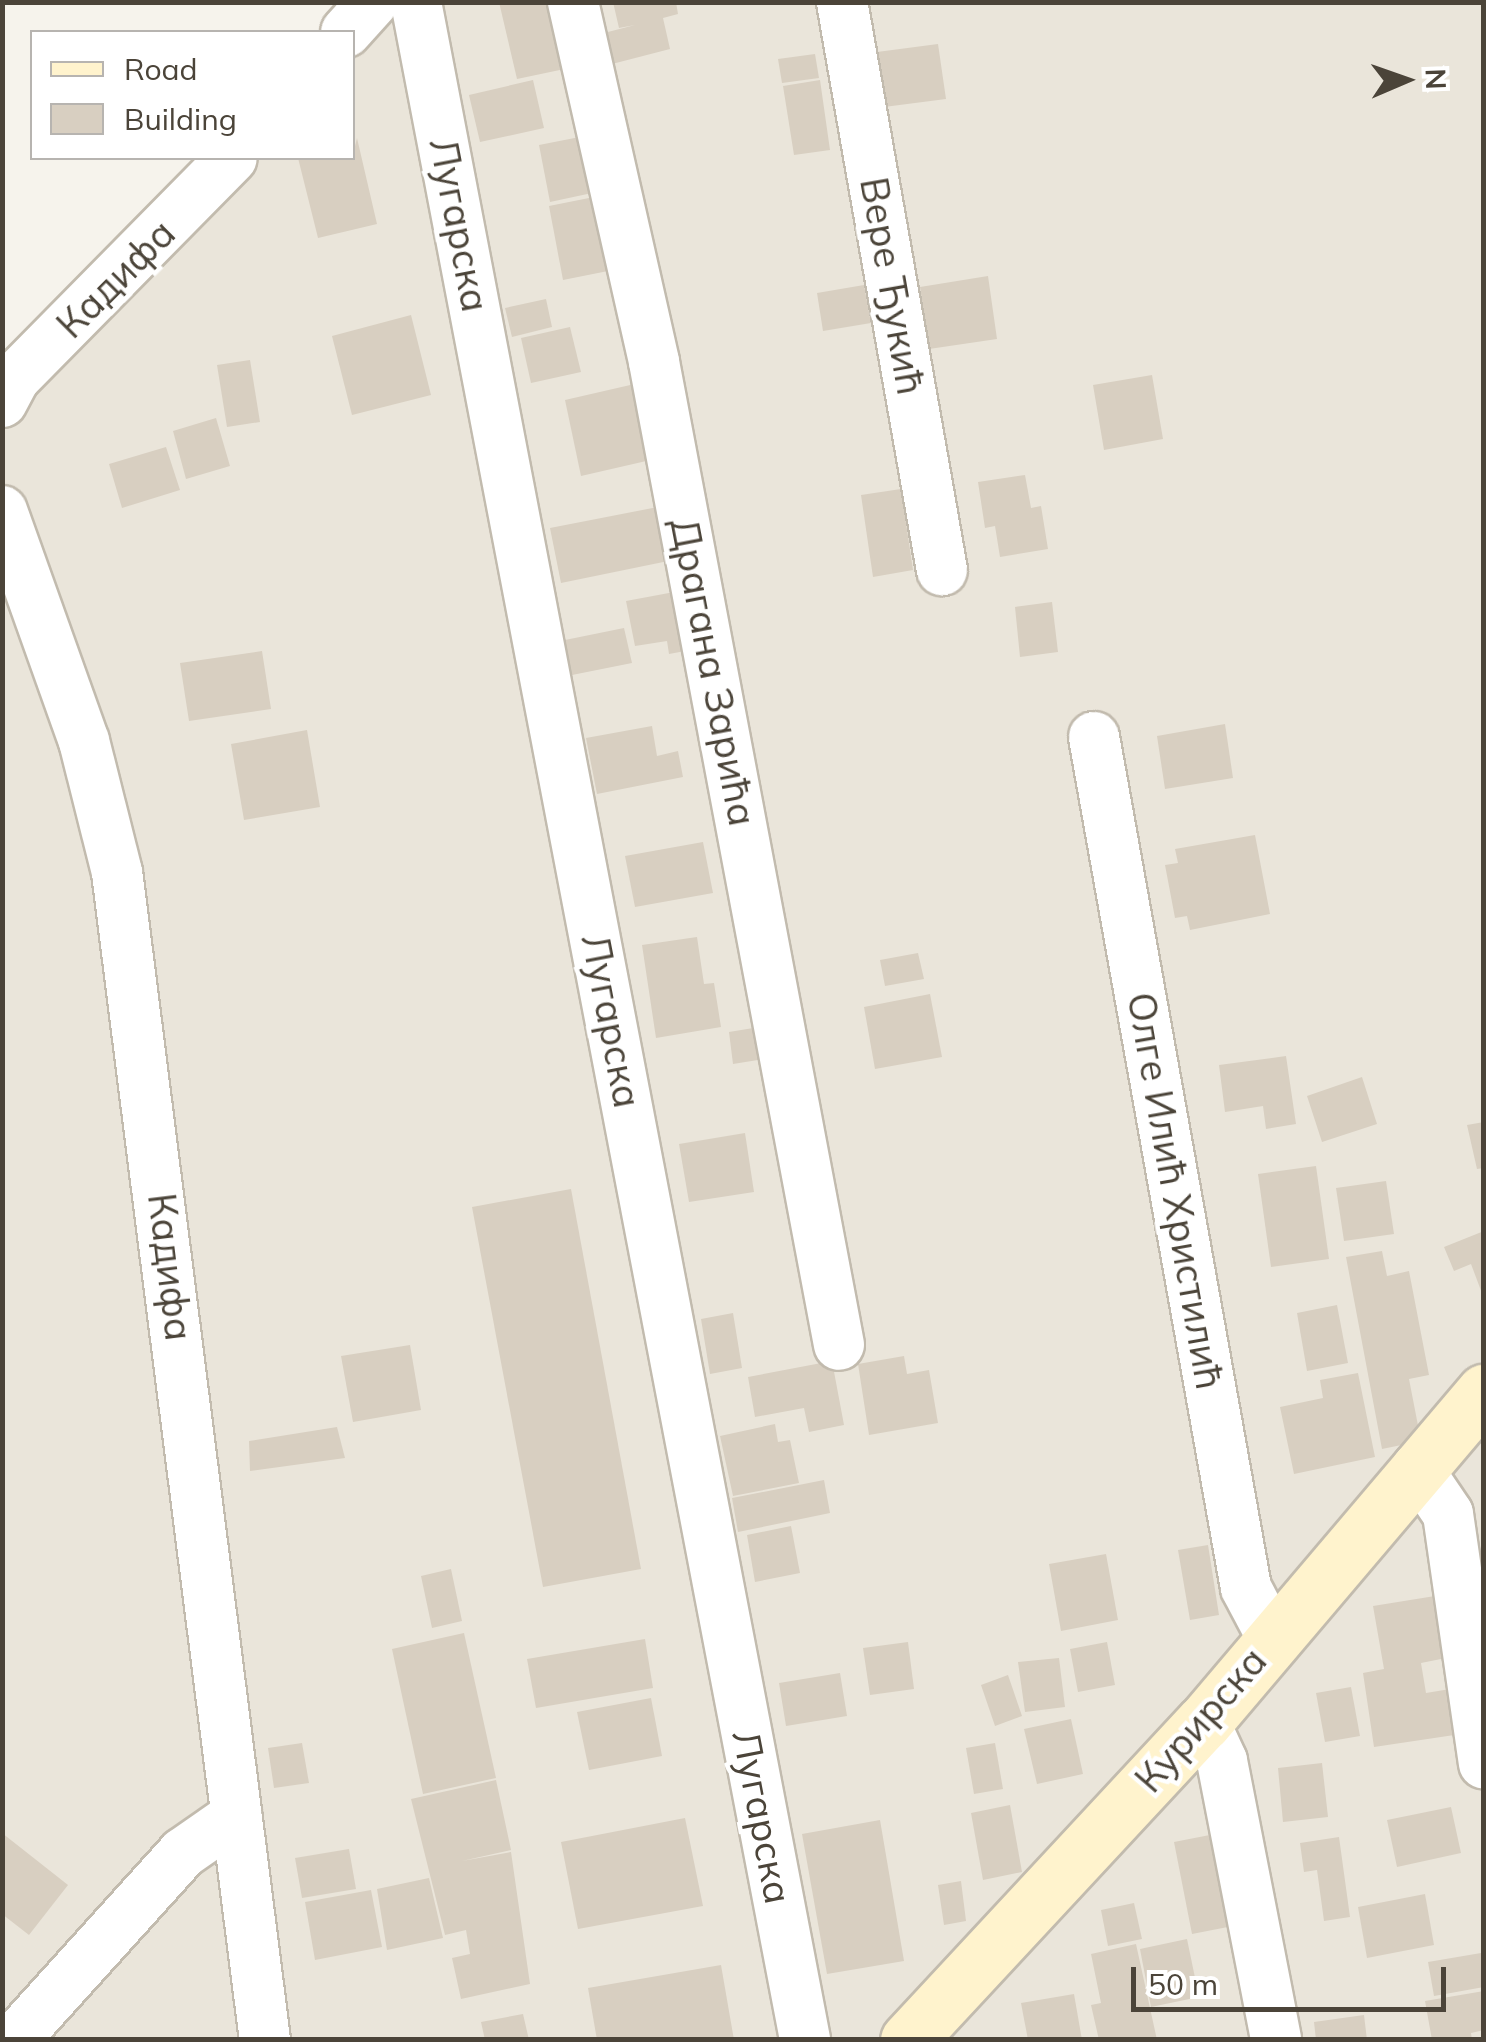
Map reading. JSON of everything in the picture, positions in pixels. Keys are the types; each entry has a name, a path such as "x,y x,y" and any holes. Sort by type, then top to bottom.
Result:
{"street":[{"path":"348,30 373,2"},
{"name":"Лугарска","path":"416,2 805,2040"},
{"name":"Драгана Зарића","path":"573,2 654,362 839,1345"},
{"name":"Вере Ђукић","path":"842,2 942,570"},
{"name":"Кадифа","path":"2,402 14,379 230,160"},
{"name":"Кадифа","path":"2,511 84,742 117,872 264,2040"},
{"name":"Олге Илић Христилић","path":"1094,738 1246,1588 1272,1639"},
{"name":"Курирска","path":"908,2040 1204,1722 1484,1392"},
{"path":"1416,1468 1448,1514 1484,1764"},
{"path":"1204,1722 1222,1760 1276,2040"},
{"path":"14,2040 183,1854 236,1816"}],"shaded area":[{"path":"350,3 1483,3 1483,2039 3,2040 3,393 210,160 355,160 355,30 350,30"}],"building":[{"path":"499,2 560,2 574,67 517,79"},
{"path":"613,2 676,2 678,14 663,18 670,49 612,64 604,33 635,25 619,28"},
{"path":"938,44 946,99 884,107 877,52"},
{"path":"815,54 819,78 782,83 778,59"},
{"path":"533,80 544,128 480,142 469,95"},
{"path":"820,80 830,150 794,155 783,86"},
{"path":"595,134 606,190 550,202 539,145"},
{"path":"357,138 377,224 318,238 298,160 355,160"},
{"path":"599,196 613,270 563,280 549,206"},
{"path":"988,276 997,339 929,349 920,287"},
{"path":"864,285 871,323 823,331 817,293"},
{"path":"546,299 552,327 512,337 505,308"},
{"path":"411,315 431,395 352,415 332,336"},
{"path":"570,327 581,372 531,383 521,338"},
{"path":"250,360 260,422 227,427 217,365"},
{"path":"1152,375 1163,439 1104,450 1093,385"},
{"path":"639,383 655,459 581,476 565,400"},
{"path":"216,418 230,466 186,479 173,431"},
{"path":"166,447 180,490 122,508 109,464"},
{"path":"1025,475 1031,508 1041,506 1048,549 1000,557 995,526 985,528 978,482"},
{"path":"901,489 913,570 873,577 861,495"},
{"path":"668,505 678,559 561,583 550,528"},
{"path":"685,590 696,649 669,654 667,641 635,646 626,601"},
{"path":"1052,602 1058,652 1020,657 1015,607"},
{"path":"624,628 632,663 572,675 565,640"},
{"path":"262,651 271,709 189,721 180,663"},
{"path":"1225,724 1233,778 1165,789 1157,736"},
{"path":"652,726 657,756 678,751 683,777 597,794 586,738"},
{"path":"307,730 320,807 244,820 231,744"},
{"path":"1255,835 1270,914 1190,930 1187,916 1175,918 1165,865 1178,863 1175,849"},
{"path":"703,842 713,893 635,907 625,856"},
{"path":"697,937 704,984 714,983 721,1027 656,1038 642,945"},
{"path":"918,953 924,979 885,986 880,960"},
{"path":"930,994 942,1057 875,1069 864,1007"},
{"path":"772,1025 777,1057 733,1064 729,1032"},
{"path":"1286,1056 1296,1124 1266,1129 1263,1106 1225,1112 1219,1065"},
{"path":"1362,1077 1377,1124 1322,1142 1307,1096"},
{"path":"1484,1122 1484,1168 1477,1169 1467,1125"},
{"path":"745,1133 754,1192 689,1202 679,1144"},
{"path":"1316,1166 1329,1259 1271,1267 1258,1174"},
{"path":"1386,1181 1394,1234 1344,1241 1336,1188"},
{"path":"571,1189 641,1569 543,1587 472,1207"},
{"path":"1484,1231 1483,1296 1471,1264 1454,1271 1444,1247"},
{"path":"1382,1251 1387,1276 1409,1271 1429,1375 1409,1379 1421,1441 1382,1449 1346,1257"},
{"path":"1337,1305 1348,1363 1307,1371 1297,1313"},
{"path":"733,1313 742,1368 710,1374 701,1319"},
{"path":"410,1345 421,1410 353,1422 341,1356"},
{"path":"904,1356 907,1374 929,1370 938,1423 869,1435 858,1364"},
{"path":"832,1361 844,1425 809,1432 804,1408 755,1417 748,1377"},
{"path":"1358,1373 1375,1457 1294,1474 1280,1407 1323,1398 1320,1380"},
{"path":"775,1424 778,1442 790,1440 799,1483 733,1496 720,1436"},
{"path":"337,1427 345,1458 250,1471 249,1441"},
{"path":"824,1480 830,1513 738,1532 732,1498"},
{"path":"791,1526 800,1573 755,1582 747,1535"},
{"path":"1208,1545 1219,1615 1190,1620 1178,1550"},
{"path":"1106,1554 1118,1620 1061,1631 1049,1564"},
{"path":"451,1569 462,1621 432,1628 421,1576"},
{"path":"1435,1596 1446,1658 1421,1663 1426,1693 1456,1688 1461,1734 1374,1747 1363,1673 1384,1669 1373,1606"},
{"path":"464,1633 496,1778 423,1794 392,1649"},
{"path":"645,1639 653,1688 536,1708 527,1659"},
{"path":"908,1642 914,1689 870,1695 863,1648"},
{"path":"1107,1642 1115,1685 1078,1692 1070,1649"},
{"path":"1059,1658 1065,1707 1025,1712 1018,1662"},
{"path":"840,1673 847,1716 786,1726 779,1683"},
{"path":"1008,1675 1022,1716 995,1726 981,1685"},
{"path":"1351,1687 1360,1736 1325,1742 1316,1693"},
{"path":"651,1698 662,1756 589,1770 577,1712"},
{"path":"1071,1719 1083,1774 1037,1784 1024,1729"},
{"path":"302,1743 309,1783 274,1788 268,1748"},
{"path":"995,1743 1003,1789 974,1794 966,1748"},
{"path":"1322,1763 1328,1817 1283,1822 1278,1768"},
{"path":"496,1780 511,1850 462,1861 511,1852 530,1984 461,1999 452,1958 470,1954 466,1930 445,1935 411,1799"},
{"path":"1010,1805 1022,1872 983,1880 971,1813"},
{"path":"1451,1807 1461,1853 1397,1867 1387,1820"},
{"path":"685,1818 703,1906 578,1929 561,1842"},
{"path":"880,1820 904,1961 827,1974 802,1834"},
{"path":"2,1833 68,1885 29,1935 2,1914"},
{"path":"1220,1833 1238,1925 1192,1934 1174,1842"},
{"path":"1339,1837 1350,1917 1324,1921 1317,1870 1304,1872 1300,1843"},
{"path":"349,1849 356,1889 302,1898 295,1858"},
{"path":"429,1878 443,1938 387,1950 377,1889"},
{"path":"961,1881 966,1921 944,1925 938,1885"},
{"path":"371,1890 382,1947 315,1960 305,1902"},
{"path":"1425,1894 1434,1945 1367,1958 1358,1907"},
{"path":"1134,1903 1142,1939 1108,1946 1101,1910"},
{"path":"1187,1939 1199,1997 1151,2007 1140,1949"},
{"path":"1136,1944 1157,2040 1099,2040 1091,2005 1101,2003 1091,1954"},
{"path":"1481,1953 1484,1987 1434,1996 1428,1962"},
{"path":"721,1965 734,2040 597,2040 588,1988"},
{"path":"1484,1991 1484,2030 1471,2033 1472,2040 1432,2040 1425,2001"},
{"path":"1074,1994 1082,2040 1028,2040 1021,2003"},
{"path":"523,2014 529,2040 485,2040 481,2022"},
{"path":"1364,2015 1367,2040 1316,2040 1314,2022"}]}
